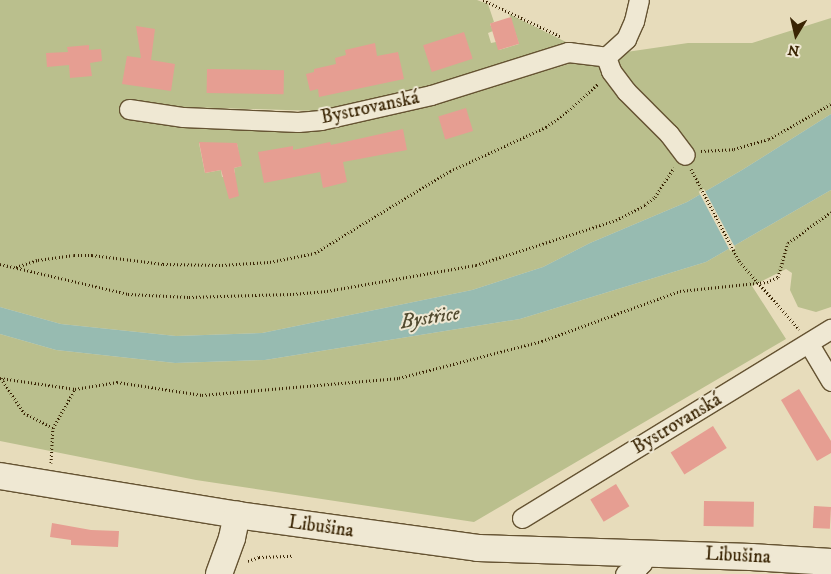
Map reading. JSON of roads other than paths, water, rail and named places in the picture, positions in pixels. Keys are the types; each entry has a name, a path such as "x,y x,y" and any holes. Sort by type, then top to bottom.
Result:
{"street":[{"path":"639,0 634,21 626,39 609,64 626,91 669,134 685,155"},
{"name":"Bystrovanská","path":"128,109 182,117 298,122 321,120 431,95 568,52 609,64"},
{"name":"Bystrovanská","path":"522,518 831,329"},
{"path":"809,344 831,381"},
{"name":"Libušina","path":"0,476 237,515 478,548 644,553 831,562"},
{"path":"219,574 232,538 237,515"},
{"path":"625,574 638,568 642,563 644,553"}],"water":[{"name":"Bystřice","path":"831,114 831,190 706,262 520,319 265,360 175,363 56,350 0,334 0,307 61,324 176,336 262,333 472,290 543,267 590,243 687,202"}]}
